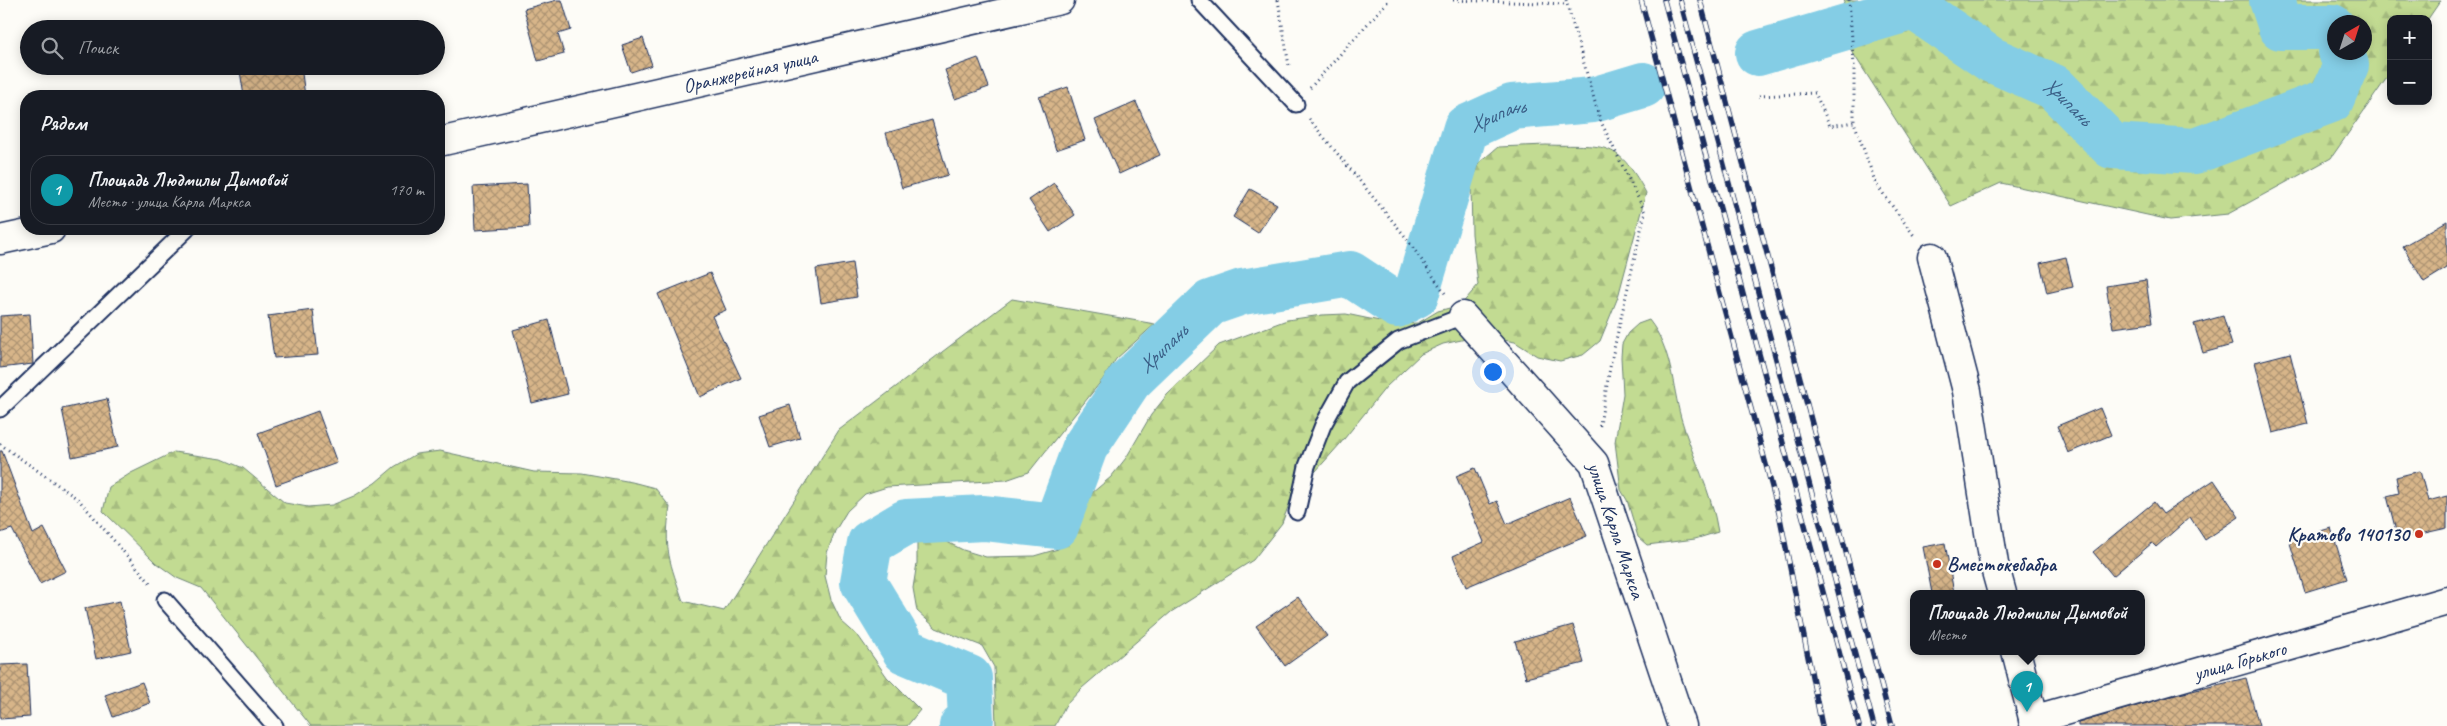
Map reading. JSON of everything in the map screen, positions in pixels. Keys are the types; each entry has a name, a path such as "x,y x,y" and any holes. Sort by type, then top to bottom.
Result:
{"street":[{"name":"Оранжерейная улица","path":"445,141 1060,0"},
{"path":"0,240 23,235"},
{"path":"1932,258 1967,391 1994,564 2001,590"},
{"name":"улица Карла Маркса","path":"1463,316 1594,463 1682,726"},
{"name":"улица Горького","path":"2032,724 2447,601"},
{"path":"2017,655 2032,724"}],"lane":[{"path":"1199,0 1296,104"},
{"path":"0,408 181,235"},
{"path":"1297,512 1307,466 1323,425 1347,382 1398,341 1463,316"},
{"path":"165,600 276,726"}],"path":[{"path":"1278,0 1296,104 1404,235 1446,295"},
{"path":"1296,104 1388,0"},
{"path":"1453,0 1566,2 1600,120 1645,212 1611,362 1594,463"},
{"path":"1850,0 1854,65 1854,122 1876,184 1907,228"},
{"path":"1759,96 1815,93 1830,126 1854,122"},
{"path":"0,444 79,500 165,600"}],"green space":[{"path":"1845,0 2441,0 2431,15 2387,15 2387,78 2331,158 2228,214 2170,220 2001,183 1951,206 1835,25"},
{"path":"1581,145 1606,149 1626,162 1646,193 1618,297 1600,341 1583,355 1560,361 1537,356 1515,342 1492,338 1466,339 1443,344 1421,354 1386,387 1340,444 1291,499 1282,523 1253,560 1171,612 1082,688 1065,706 1055,726 996,726 994,667 982,646 936,628 917,611 913,588 917,563 917,539 941,539 963,550 986,557 1034,556 1058,549 1075,533 1092,493 1111,477 1126,458 1151,415 1167,395 1219,345 1287,320 1346,314 1394,324 1418,323 1438,311 1461,305 1478,285 1472,234 1471,185 1480,162 1498,147"},
{"path":"1012,299 1155,324 1116,359 1103,379 1029,472 1006,480 887,487 865,494 847,511 835,531 827,553 825,576 831,600 841,621 859,637 887,677 920,710 907,726 311,726 201,588 177,578 156,563 103,511 109,487 131,473 174,452 222,459 243,468 285,503 308,507 332,505 354,496 375,483 394,467 416,454 440,451 534,472 582,473 655,488 670,507 667,534 669,556 683,601 724,611 839,430"},
{"path":"1649,320 1657,331 1667,355 1681,418 1707,489 1718,532 1695,539 1647,545 1638,537 1627,500 1621,490 1615,442 1623,394 1622,344 1628,333 1638,324"}],"building":[{"path":"562,0 571,30 558,34 564,54 538,61 524,9"},
{"path":"643,38 652,65 631,72 622,45"},
{"path":"978,58 989,87 955,99 945,70"},
{"path":"241,75 302,75 304,90 243,90"},
{"path":"1068,87 1085,140 1056,150 1039,97"},
{"path":"1136,102 1160,155 1119,174 1095,120"},
{"path":"932,120 948,175 902,188 886,133"},
{"path":"1054,183 1075,215 1050,232 1029,200"},
{"path":"527,184 529,227 475,230 473,187"},
{"path":"1250,189 1277,204 1258,233 1233,217"},
{"path":"2447,221 2447,268 2424,282 2403,246"},
{"path":"2066,257 2073,287 2047,293 2040,263"},
{"path":"852,263 857,297 821,303 816,269"},
{"path":"710,273 726,310 712,316 741,378 700,397 658,294"},
{"path":"2146,280 2152,323 2113,328 2106,286"},
{"path":"313,310 318,355 274,358 268,316"},
{"path":"30,314 33,364 0,368 0,316"},
{"path":"2223,316 2232,345 2203,353 2194,324"},
{"path":"549,320 568,394 532,403 513,330"},
{"path":"2290,353 2308,424 2273,433 2255,362"},
{"path":"107,399 118,447 72,457 62,409"},
{"path":"790,405 800,438 770,447 759,415"},
{"path":"2100,408 2111,435 2068,453 2057,426"},
{"path":"318,411 337,463 276,485 258,433"},
{"path":"0,451 2,451 33,534 44,528 66,571 40,584 12,529 0,533"},
{"path":"1475,468 1490,504 1497,501 1507,524 1570,497 1587,536 1466,587 1453,556 1484,542 1456,476"},
{"path":"2420,471 2428,501 2447,496 2447,528 2398,539 2387,496 2399,493 2396,477"},
{"path":"2214,480 2239,517 2205,540 2190,517 2156,547 2152,543 2113,576 2093,552 2154,502 2163,514"},
{"path":"2331,528 2347,579 2305,592 2289,540"},
{"path":"1945,543 1953,590 1931,590 1923,547"},
{"path":"1298,597 1327,636 1285,666 1256,626"},
{"path":"120,601 131,651 96,659 85,608"},
{"path":"1573,625 1584,663 1526,678 1515,641"},
{"path":"27,664 30,717 0,719 0,665"},
{"path":"2246,678 2259,726 2078,726 2078,723 2171,696"},
{"path":"142,682 150,703 113,717 105,695"}],"waterway":[{"name":"Хрипань","path":"2272,0 2281,27 2327,27"},
{"name":"Хрипань","path":"1758,53 1914,7 1990,59 2054,87 2112,146 2195,151 2331,100 2346,65 2344,60"},
{"name":"Хрипань","path":"962,726 971,719 969,678 905,651 863,582 870,543 906,522 984,518 1056,526 1085,447 1129,381 1210,303 1242,292 1350,274 1397,305 1416,295 1466,128 1512,107 1593,100 1643,85"}],"railway":[{"path":"1641,0 1779,513 1822,726"},
{"path":"1664,0 1859,726"},
{"path":"1680,0 1874,726"},
{"path":"1700,0 1892,726"}],"place":[{"name":"Кратово 140130","path":"2419,534"},
{"name":"Вместокебабра","path":"1937,564"},
{"name":"Площадь Людмилы Дымовой","path":"2027,712"}]}
